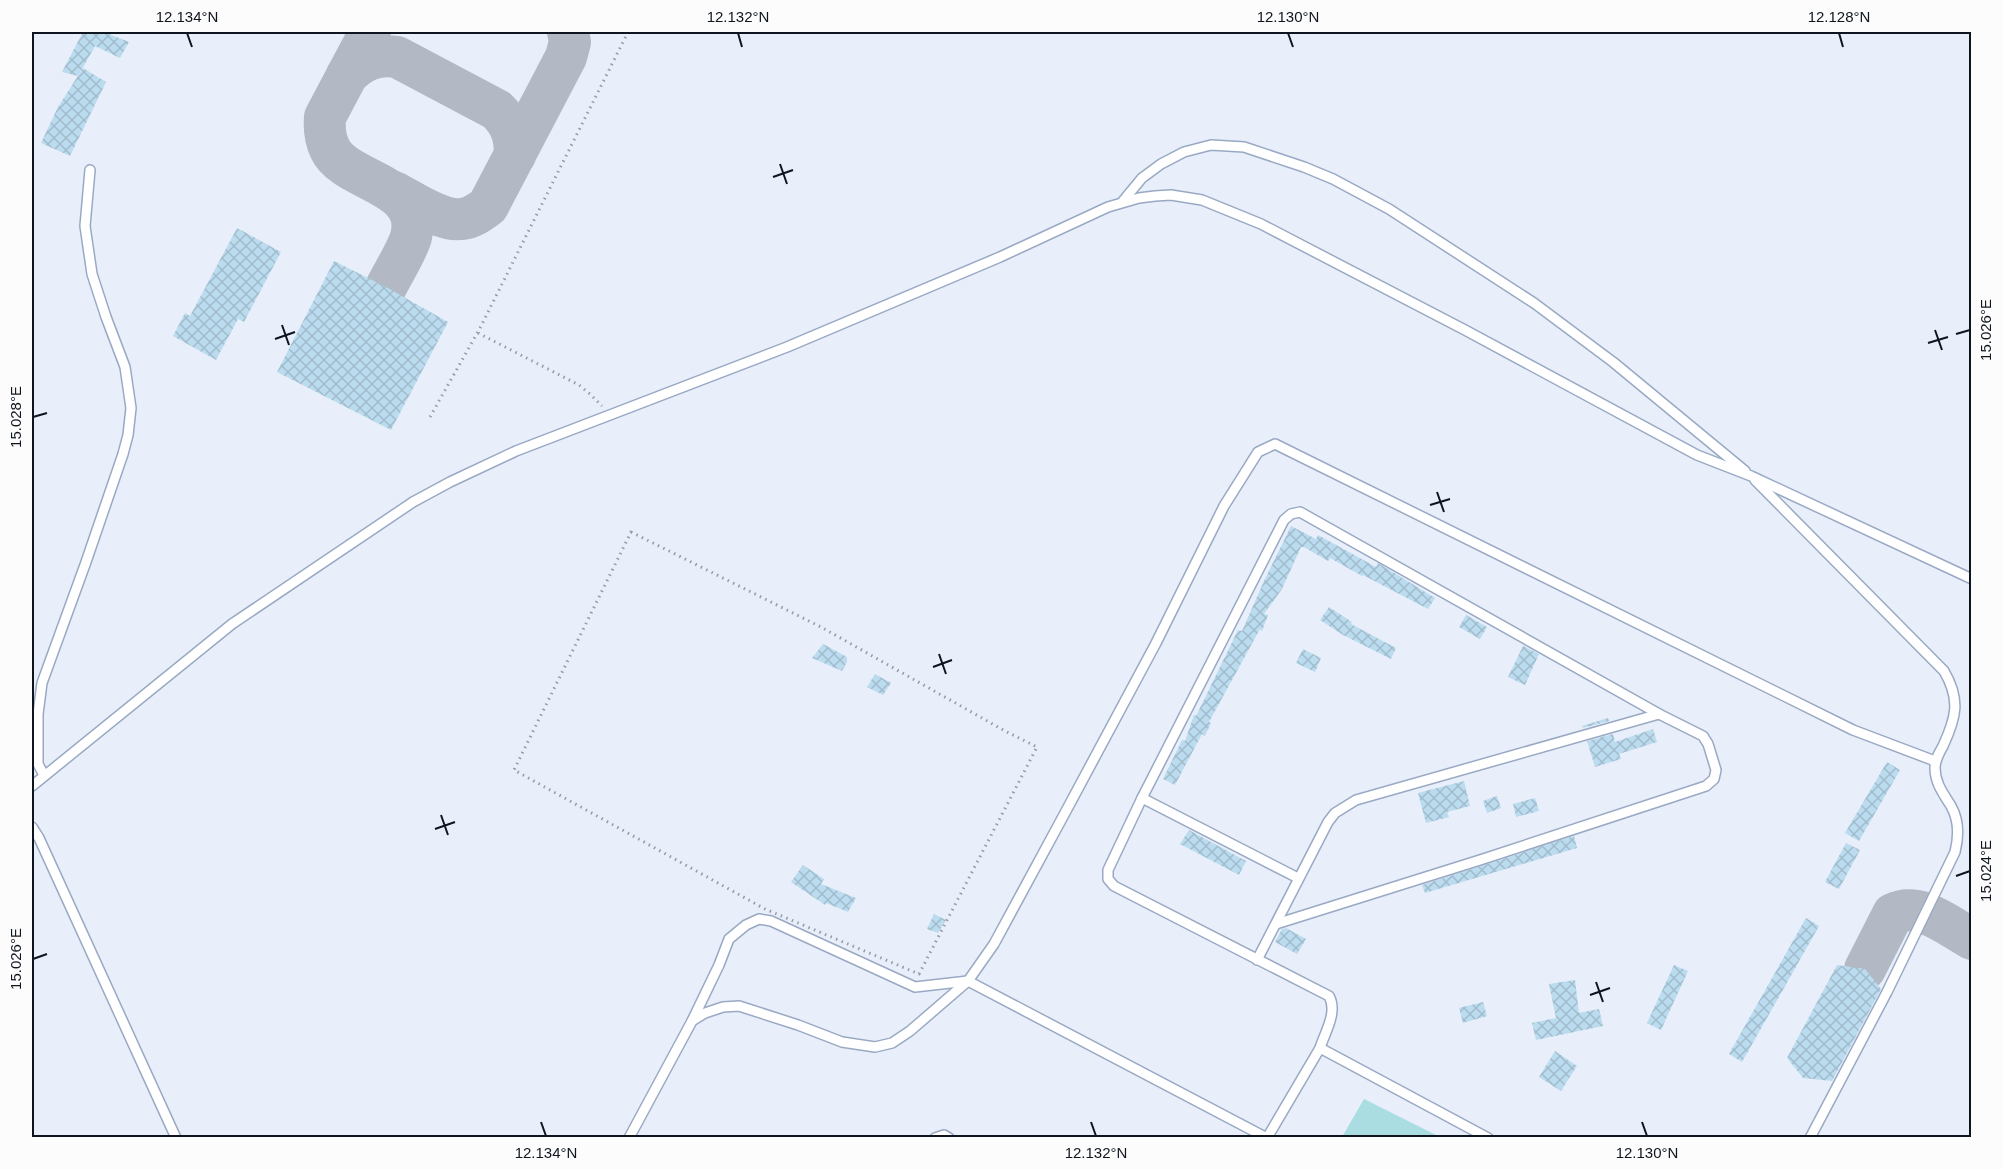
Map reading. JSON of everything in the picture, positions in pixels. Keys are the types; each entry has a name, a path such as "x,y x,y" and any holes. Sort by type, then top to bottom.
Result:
{"lane":[{"path":"1123,201 1142,178 1161,164 1184,152 1211,145 1244,147 1304,167 1389,208 1534,303 1613,362 1751,476 1944,671 1954,692 1955,714 1953,724 1935,761 1940,790 1951,807 1957,826 1955,852 1887,992 1809,1137"},
{"path":"44,775 38,764 38,714 42,683 123,454 131,408 125,367 92,274 85,226 90,170"},
{"path":"32,786 231,624 413,502 450,482 516,451 610,417 787,347 1000,257 1123,201 1155,196 1202,200 1261,224 1465,330 1697,455 1751,476 1971,579"},
{"path":"692,1021 705,1013 723,1007 739,1006 842,1042 875,1047 892,1042 910,1031 968,981 994,944 1066,811 1156,643 1224,506 1258,452 1275,444 1853,730 1935,761"},
{"path":"629,1137 692,1021 729,939 746,925 759,919 771,921 915,987 968,981 1267,1137 1320,1048 1333,1011 1333,1003 1329,996 1114,886 1108,879 1108,870 1142,798 1284,520 1291,514 1300,512 1659,714 1703,736 1708,744 1716,770 1714,779 1706,786 1276,924"},
{"path":"1257,960 1328,822 1335,813 1356,800 1659,714"},
{"path":"1142,798 1298,878"},
{"path":"32,826 176,1137"},
{"path":"1320,1048 1488,1137"},
{"path":"934,1137 944,1135 949,1137"}],"path":[{"path":"430,417 478,333 628,32"},
{"path":"478,333 579,385 610,417"},
{"path":"631,532 821,627 1037,747 919,974 765,909 514,770 631,532"}],"shaded area":[{"path":"1364,1099 1440,1137 1342,1137"}],"building":[{"path":"83,32 104,32 129,42 120,58 95,46 78,76 62,72"},
{"path":"83,68 106,82 70,156 41,143 58,107"},
{"path":"237,228 281,252 244,322 238,319 216,360 173,336 185,313 190,316"},
{"path":"334,261 448,322 391,430 277,372"},
{"path":"1291,526 1316,539 1318,535 1376,567 1378,563 1435,598 1428,609 1330,558 1328,561 1301,547 1282,589 1264,614 1268,615 1262,631 1260,629 1209,722 1211,723 1205,736 1202,734 1175,785 1163,779 1182,740 1185,741 1194,715 1196,716 1238,630 1242,631"},
{"path":"1329,607 1352,622 1351,624 1396,648 1391,659 1343,635 1320,620"},
{"path":"1466,615 1487,627 1480,639 1459,627"},
{"path":"823,644 847,657 842,671 812,658"},
{"path":"1523,646 1539,654 1525,685 1508,677"},
{"path":"1303,649 1321,658 1315,672 1296,663"},
{"path":"875,674 891,683 883,695 867,687"},
{"path":"1608,718 1609,721 1583,728 1582,726"},
{"path":"1653,729 1657,742 1619,754 1621,759 1595,767 1587,741 1613,734 1615,742"},
{"path":"1887,762 1900,770 1859,841 1845,833"},
{"path":"1464,781 1470,806 1447,812 1449,817 1426,823 1418,793"},
{"path":"1497,796 1501,808 1487,813 1483,801"},
{"path":"1535,798 1539,811 1516,817 1513,804"},
{"path":"1189,830 1246,861 1239,875 1180,844"},
{"path":"1574,836 1577,848 1425,893 1422,885"},
{"path":"1846,843 1860,850 1839,889 1825,882"},
{"path":"803,865 824,879 821,884 856,898 848,912 826,903 825,905 791,882"},
{"path":"934,914 946,920 938,933 927,929"},
{"path":"1806,918 1819,926 1742,1062 1729,1054"},
{"path":"1286,928 1306,939 1297,954 1275,942 1282,929"},
{"path":"1674,965 1688,971 1661,1030 1647,1023"},
{"path":"1837,965 1865,969 1881,989 1832,1081 1803,1078 1787,1058"},
{"path":"1575,980 1579,1013 1599,1009 1603,1026 1536,1040 1532,1023 1556,1018 1549,984"},
{"path":"1483,1002 1487,1016 1463,1023 1459,1008"},
{"path":"1555,1051 1577,1066 1561,1091 1539,1077"}],"taxiway":[{"path":"370,32 325,117 325,130 330,149 339,160 351,170 395,194 406,205 412,219 409,243 386,287"},
{"path":"394,192 436,214 454,219 469,217 488,206 566,57 570,42 568,32"},
{"path":"347,75 358,65 370,59 382,56 397,57 497,110 506,120 511,131 515,155"},
{"path":"1865,969 1893,914 1903,911 1924,913 1934,917 1972,939"}]}
